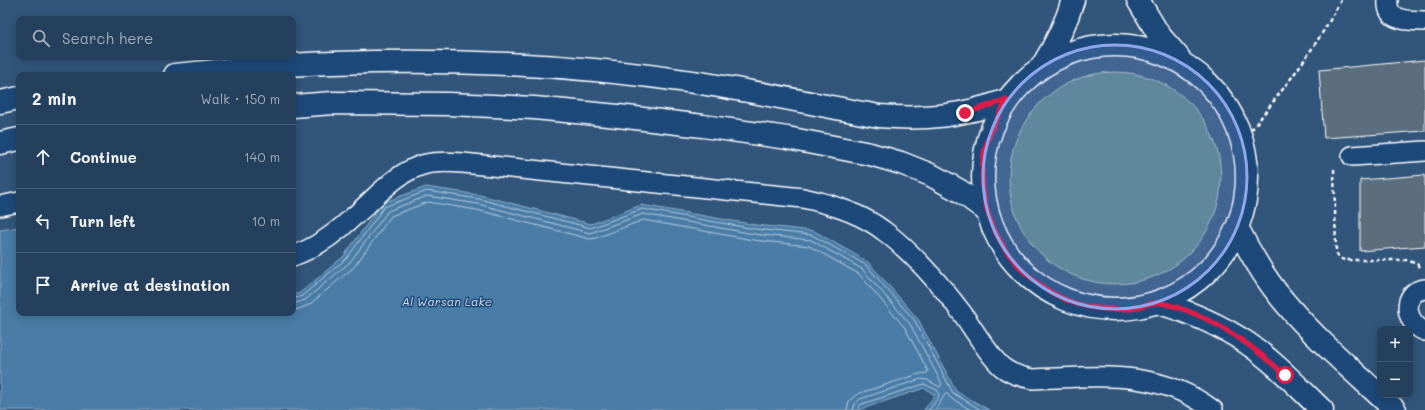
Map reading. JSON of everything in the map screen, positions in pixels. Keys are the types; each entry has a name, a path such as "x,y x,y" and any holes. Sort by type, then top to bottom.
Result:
{"street":[{"path":"1043,65 1057,42 1068,18 1073,0"},
{"path":"1138,0 1158,35 1186,65 1205,80 1221,98 1234,119 1243,141 1248,163 1248,186 1245,208 1238,229 1225,253 1206,274 1184,290 1159,303 1132,308 1105,309 1078,304 1053,294 1030,278 1011,258 996,235 986,210 983,181 984,153 993,125 1007,100 1024,81 1043,65 1066,54 1090,46 1115,44 1140,47 1164,54 1186,65"},
{"path":"1388,0 1388,9 1396,18 1402,20 1425,21"},
{"path":"207,72 333,63 478,63 550,67 614,72 693,82 878,116 900,118 922,118 951,115 986,108 1007,100"},
{"path":"0,102 16,99"},
{"path":"296,106 333,103 433,104 534,108 649,119 787,138 870,154 901,163 931,175 954,188 986,210"},
{"path":"0,143 16,140"},
{"path":"1352,156 1425,151"},
{"path":"296,255 309,250 351,220 397,178 411,170 436,162 463,163 803,198 824,202 864,218 883,229 898,242 930,275 961,311 993,357 1001,366 1011,373 1021,377 1033,379 1139,378 1158,382 1175,388 1192,396 1213,410"},
{"path":"0,206 16,203"},
{"path":"1238,229 1250,253 1265,276 1294,313 1395,410"},
{"path":"1423,289 1415,293 1410,299 1408,313 1416,326 1425,331"},
{"path":"1159,303 1205,319 1248,343 1267,358 1322,410"}],"path":[{"path":"1243,141 1309,53 1341,0"},
{"path":"1352,156 1339,157 1334,164 1336,254 1343,260 1412,261 1420,268 1423,289"}],"highlighted area":[{"path":"1090,46 1139,47 1186,65 1221,98 1243,141 1248,186 1245,208 1225,253 1206,274 1184,290 1159,303 1132,309 1105,309 1078,304 1053,294 1030,278 1011,258 986,210 983,181 984,153 993,125 1007,100 1043,65"}],"green space":[{"path":"1105,72 1125,72 1146,76 1165,84 1190,103 1203,119 1213,137 1219,157 1221,178 1219,199 1213,219 1203,237 1190,253 1165,272 1146,280 1125,284 1105,284 1084,280 1065,272 1048,260 1033,245 1021,228 1013,209 1009,188 1009,168 1013,147 1021,128 1033,111 1048,96 1065,84 1084,76"}],"water":[{"name":"Al Warsan Lake","path":"426,187 480,195 591,224 641,205 756,225 814,231 868,262 918,319 956,391 989,410 924,410 935,395 924,388 859,410 0,410 0,230 16,227 16,316 296,316 296,294 300,293 344,256 382,203"}],"building":[{"path":"1425,60 1425,131 1324,138 1319,70"},
{"path":"1425,175 1425,246 1360,251 1360,180"}],"route":[{"path":"965,113 986,108 1007,100 993,125 984,153 983,181 986,210 996,235 1011,258 1030,278 1053,294 1078,304 1105,309 1132,308 1159,303 1182,310 1227,330 1248,343 1285,375"}]}
